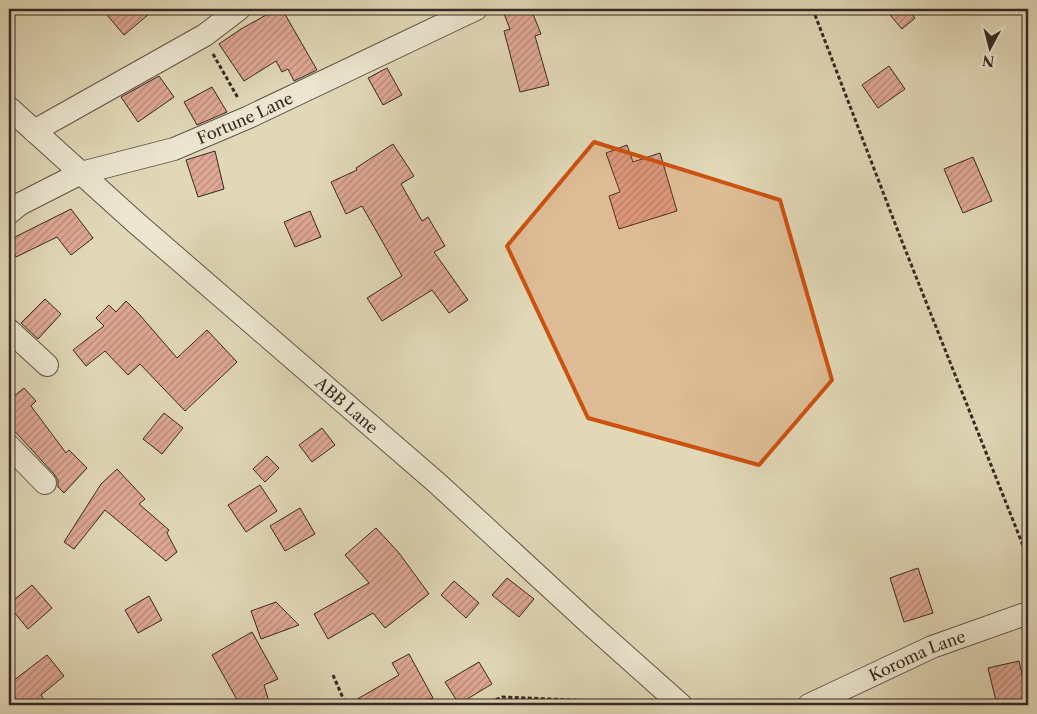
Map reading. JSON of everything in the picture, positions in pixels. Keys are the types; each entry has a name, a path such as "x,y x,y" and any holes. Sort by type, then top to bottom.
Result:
{"street":[{"path":"34,131 205,35 239,9"},
{"name":"Fortune Lane","path":"9,213 20,204 81,172 174,149 249,117 476,9"},
{"name":"ABB Lane","path":"9,108 156,240 437,483 681,705"},
{"path":"9,330 47,365"},
{"path":"9,446 45,483"},
{"name":"Koroma Lane","path":"809,705 932,647 1028,612"}],"path":[{"path":"815,15 901,239 1028,558"},
{"path":"205,35 212,52 249,117"},
{"path":"333,675 346,705"},
{"path":"484,705 502,697 719,705"}],"highlighted area":[{"path":"594,142 780,200 832,380 759,465 588,418 507,246"}],"building":[{"path":"102,9 155,9 124,35"},
{"path":"277,9 282,9 317,70 294,81 288,69 282,72 276,61 244,81 219,44"},
{"path":"502,9 531,9 541,34 535,36 549,85 520,92 504,31 510,29"},
{"path":"885,9 907,9 915,18 902,29"},
{"path":"889,66 905,89 878,108 862,85"},
{"path":"387,68 402,95 383,105 368,78"},
{"path":"159,76 174,97 138,122 121,97"},
{"path":"212,87 227,112 197,125 184,102"},
{"path":"393,144 414,176 401,184 422,221 428,217 445,246 434,252 468,300 449,313 432,290 382,321 367,298 402,276 362,206 346,214 331,182 357,170 356,168"},
{"path":"627,145 633,162 660,153 677,211 619,229 609,196 620,192 606,153"},
{"path":"215,151 224,189 198,197 186,160"},
{"path":"973,157 992,201 963,213 944,169"},
{"path":"71,209 93,238 71,255 57,237 16,257 9,240"},
{"path":"310,211 321,237 295,247 284,222"},
{"path":"45,299 61,314 38,339 21,323"},
{"path":"126,301 177,358 207,330 237,362 185,411 140,364 128,375 105,351 86,366 73,350 104,326 96,318 109,305 116,312"},
{"path":"24,388 36,401 31,406 66,453 69,450 87,468 64,493 58,487 58,480 54,474 9,425 9,400"},
{"path":"164,413 183,428 162,454 143,439"},
{"path":"322,428 335,445 312,462 299,445"},
{"path":"267,456 279,468 265,482 253,469"},
{"path":"117,469 145,499 139,504 169,530 167,533 177,552 166,561 105,510 74,549 64,542 101,484"},
{"path":"260,485 277,511 246,532 228,505"},
{"path":"300,508 315,534 285,551 270,526"},
{"path":"376,528 399,553 429,594 385,628 373,613 328,639 314,614 369,583 345,555"},
{"path":"918,568 933,613 904,622 890,578"},
{"path":"507,578 534,599 519,617 492,595"},
{"path":"454,581 479,603 466,618 441,595"},
{"path":"32,585 52,608 28,629 9,604"},
{"path":"149,596 162,620 138,633 125,610"},
{"path":"276,602 299,625 261,639 251,611"},
{"path":"252,632 278,679 264,685 270,705 240,705 212,655"},
{"path":"409,654 433,698 423,701 424,705 347,705 399,675 392,663"},
{"path":"47,655 64,676 41,695 47,705 9,705 9,684"},
{"path":"1019,661 1028,705 997,705 988,668"},
{"path":"479,662 492,684 459,704 445,682"}]}
